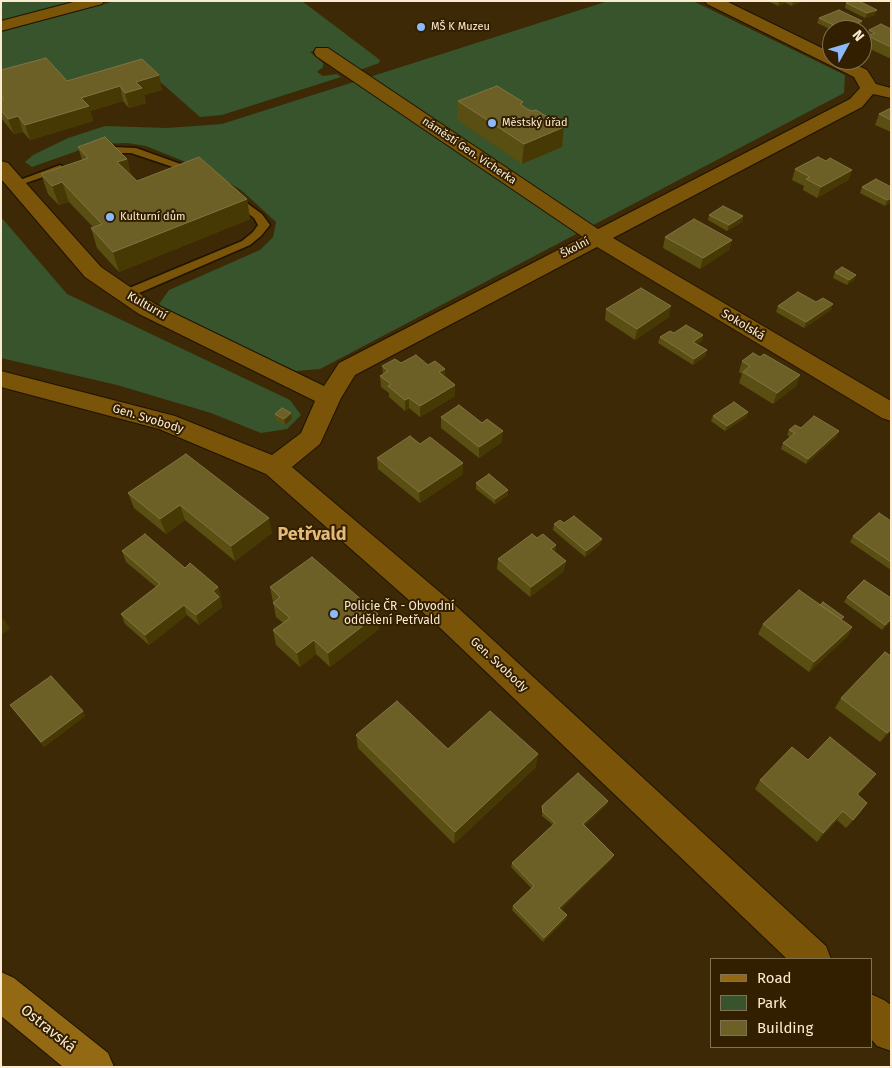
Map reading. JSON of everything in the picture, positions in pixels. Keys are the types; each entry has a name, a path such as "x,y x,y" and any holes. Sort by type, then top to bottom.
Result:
{"main road":[{"name":"Ostravská","path":"1,991 94,1067"}],"street":[{"path":"1,26 96,1"},
{"path":"713,1 822,55"},
{"name":"náměstí Gen. Vicherka","path":"322,52 596,237"},
{"path":"320,73 341,65"},
{"path":"853,70 861,74 869,88 891,93"},
{"name":"Školní","path":"276,467 311,438 329,398 346,368 856,102 869,88"},
{"name":"Kulturní","path":"1,167 93,272 147,308 329,398"},
{"name":"Sokolská","path":"596,237 891,412"},
{"name":"Gen. Svobody","path":"1,379 166,422 276,467 445,614 812,958"},
{"path":"1,400 36,388"},
{"path":"872,1014 891,1032"}],"lane":[{"path":"86,159 125,149 209,175"},
{"path":"17,183 69,165"},
{"path":"126,294 246,243 257,234 264,225 258,216 223,187"}],"green space":[{"path":"1,1 84,1 1,23"},
{"path":"115,1 302,1 380,60 379,63 360,70 326,47 310,52 323,63 323,67 317,72 323,76 337,74 341,77 222,115 200,117 149,72 74,94 1,83 1,32"},
{"path":"608,1 693,1 822,64 822,70 835,70 845,75 844,93 320,369 296,371 168,313 159,304 169,290 260,250 273,237 276,222 241,190 213,173 146,146 127,143 97,144 32,167 25,162 33,155 68,138 105,126 167,128 222,124"},
{"path":"1,217 67,294 290,400 301,415 287,429 261,433 211,413 117,385 1,358"}],"building":[{"path":"859,1 877,10 867,13 846,3"},
{"path":"839,10 860,20 823,20 819,18"},
{"path":"881,24 891,29 891,47 872,38 872,34 875,33 872,32 872,28"},
{"path":"46,58 67,81 142,59 159,75 136,82 142,88 125,93 120,86 81,98 89,106 25,125 18,116 8,119 1,110 1,100 4,99 1,95 1,70"},
{"path":"497,86 523,102 520,104 527,109 536,110 564,127 524,144 458,101"},
{"path":"891,108 891,120 879,114"},
{"path":"105,137 127,159 117,162 137,181 199,157 247,199 113,252 91,228 102,224 62,182 52,186 41,174 88,158 78,147"},
{"path":"818,157 826,161 830,158 852,170 821,187 806,179 810,177 795,169"},
{"path":"876,179 891,187 891,198 887,200 862,187"},
{"path":"723,206 743,216 729,225 709,215"},
{"path":"694,219 732,240 703,258 665,237"},
{"path":"842,267 856,275 849,280 835,272"},
{"path":"641,288 671,306 637,329 606,309"},
{"path":"798,292 816,302 823,298 833,304 806,322 778,306"},
{"path":"686,325 703,335 693,342 707,350 694,359 660,337 670,331 674,333"},
{"path":"753,353 760,357 764,354 800,375 777,393 743,372 750,366 742,361"},
{"path":"416,355 428,365 435,361 445,369 439,372 455,385 420,406 409,398 405,400 388,386 391,384 380,376 388,371 382,366 395,359 401,363"},
{"path":"734,402 748,412 727,426 713,416"},
{"path":"459,405 482,423 487,419 503,431 479,447 441,417"},
{"path":"282,408 291,413 284,419 275,414"},
{"path":"814,416 839,431 808,459 783,443 795,433 789,430 795,425 801,428"},
{"path":"410,436 420,444 430,437 463,463 419,492 377,458"},
{"path":"186,454 269,518 231,546 180,505 160,519 128,493"},
{"path":"489,474 508,490 495,499 476,483"},
{"path":"879,513 891,521 891,562 853,536"},
{"path":"574,516 602,539 586,551 554,524 560,520 564,523"},
{"path":"145,534 185,568 190,563 218,587 213,591 219,597 196,615 184,605 145,635 121,614 160,584 122,551"},
{"path":"532,534 537,538 543,534 556,545 551,549 566,561 531,587 498,559"},
{"path":"312,557 378,614 328,653 314,640 297,653 273,630 290,618 273,603 280,597 270,587"},
{"path":"864,580 891,598 891,619 885,625 847,597"},
{"path":"799,590 852,627 814,662 763,624"},
{"path":"823,602 844,617 841,619 820,605"},
{"path":"885,652 891,656 891,729 887,733 841,698"},
{"path":"51,676 83,711 41,742 10,705"},
{"path":"397,701 448,749 490,711 538,754 455,832 356,735"},
{"path":"830,737 876,774 857,794 867,803 853,820 843,811 823,833 760,780 792,747 808,760"},
{"path":"578,773 608,801 583,824 614,855 559,908 567,915 544,938 513,906 534,886 512,863 555,823 543,812 542,806"}],"place":[{"name":"MŠ K Muzeu","path":"421,27"},
{"name":"Městský úřad","path":"492,123"},
{"name":"Kulturní dům","path":"110,217"},
{"name":"Policie ČR - Obvodní oddělení Petřvald","path":"334,614"}],"district":[{"name":"Petřvald","path":"312,535"}]}
